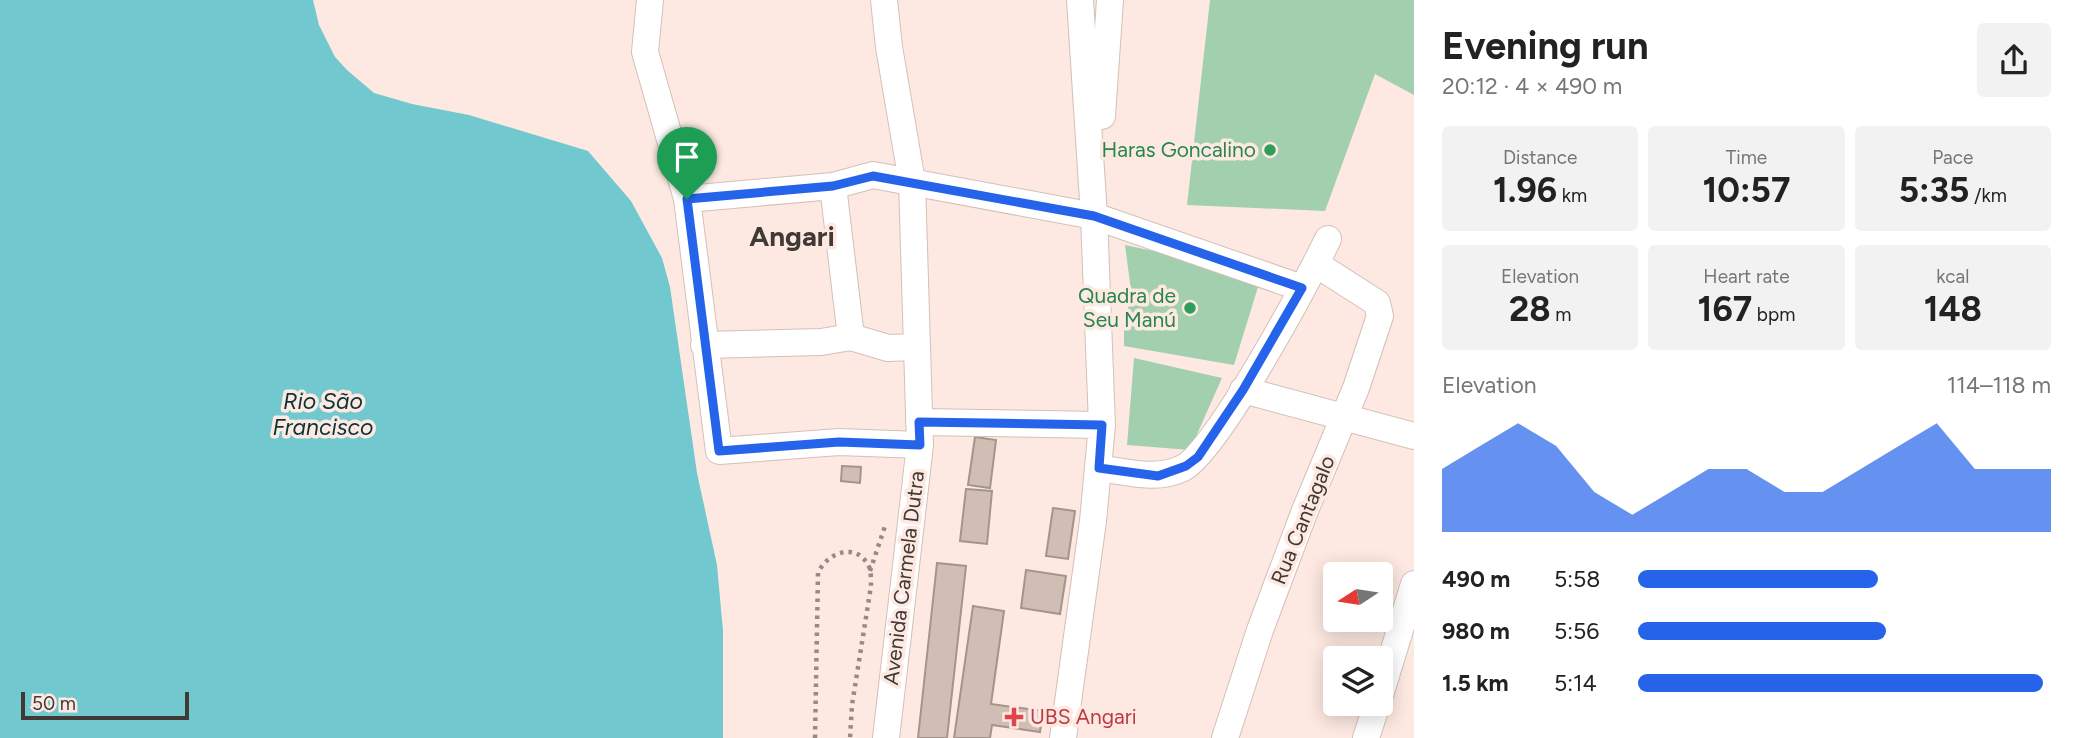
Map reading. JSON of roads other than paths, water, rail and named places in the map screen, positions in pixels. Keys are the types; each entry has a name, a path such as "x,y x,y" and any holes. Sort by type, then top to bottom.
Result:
{"street":[{"path":"650,0 645,52 687,199 719,451 919,433 1102,425"},
{"name":"Avenida Carmela Dutra","path":"884,0 889,47 912,182 919,433 886,738"},
{"path":"1063,738 1099,468 1102,425 1094,216 1080,0"},
{"path":"1094,216 1110,0"},
{"path":"687,199 833,186 873,176 1094,216 1302,288"},
{"path":"833,186 850,337"},
{"path":"1099,468 1158,476 1186,466 1198,457 1243,390 1328,239"},
{"name":"Rua Cantagalo","path":"1225,738 1265,617 1304,513 1356,388 1380,316 1377,303 1316,264"},
{"path":"704,345 821,342 850,337 888,348 915,346"},
{"path":"1243,390 1414,436"},
{"path":"1393,653 1414,584"},
{"path":"1366,738 1373,716"}],"water":[{"name":"Rio São Francisco","path":"0,0 313,0 319,25 335,57 374,93 412,104 469,115 588,151 631,201 662,258 670,287 697,473 717,565 723,631 723,738 0,738"}],"place":[{"name":"Haras Goncalino","path":"1270,150"},
{"name":"Quadra de Seu Manú","path":"1190,308"},
{"name":"UBS Angari","path":"1014,717"}],"district":[{"name":"Angari","path":"792,236"}]}
